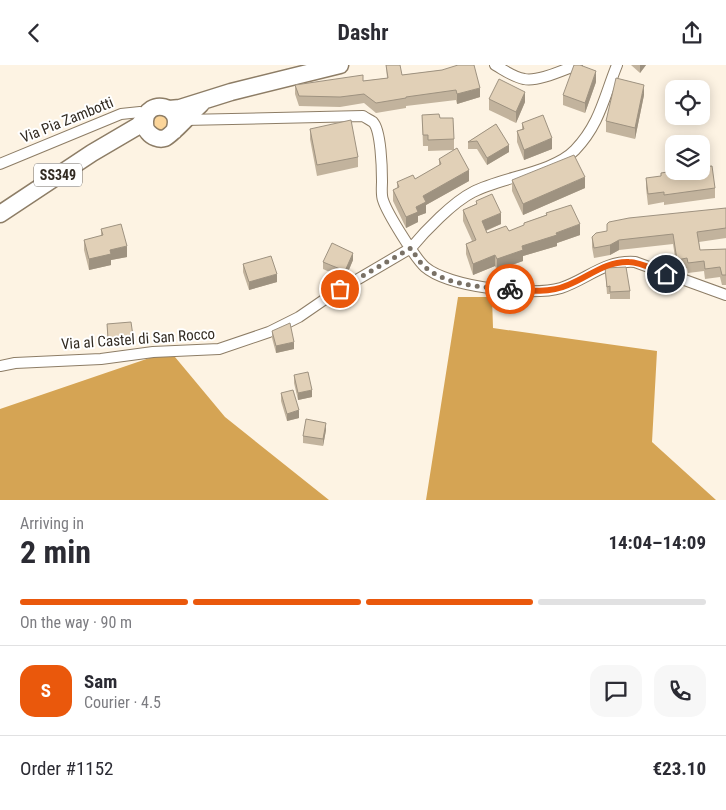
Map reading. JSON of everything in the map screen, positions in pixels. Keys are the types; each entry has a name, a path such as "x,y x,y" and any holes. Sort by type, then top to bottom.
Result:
{"main road":[{"path":"169,109 204,102 231,92 340,65"},
{"path":"169,109 175,115 179,125 204,102"},
{"name":"SS349","path":"0,214 92,153 138,126 154,107 160,106 169,109"},
{"path":"146,116 146,128 152,136"},
{"name":"SS349","path":"118,138 152,136 162,139 171,135 179,125"}],"street":[{"path":"495,65 515,77 534,80 577,65"},
{"name":"Via al Castel di San Rocco","path":"0,366 15,363 101,359 153,352 219,349 261,335 299,317 411,248 462,197 558,162 574,152 600,114 617,65"},
{"path":"204,102 218,119"},
{"name":"Via Pia Zambotti","path":"0,164 121,114 140,112 146,116"},
{"path":"179,125 218,119 363,116 374,123 378,133 382,172 382,199 411,248 424,266 435,273 468,285 524,291 551,290 569,285 610,264 635,262 726,295"}],"shaded area":[{"path":"166,114 170,125 161,132 152,127 154,115"},
{"path":"458,297 492,297 493,328 657,351 652,442 716,500 426,500"},
{"path":"170,351 225,417 329,500 0,500 0,409"}],"building":[{"path":"386,65 400,65 402,75 442,70 458,65 474,65 480,88 457,94 456,90 376,103 364,94 340,97 299,96 295,85 363,75 363,81 388,78"},
{"path":"574,65 580,65 596,71 585,103 563,95"},
{"path":"616,78 644,85 635,128 606,121"},
{"path":"499,79 525,92 516,112 489,99"},
{"path":"439,114 440,118 453,118 454,139 428,140 428,135 423,135 422,115"},
{"path":"543,115 552,138 524,150 517,131 524,129 522,123"},
{"path":"351,120 358,157 317,165 310,129"},
{"path":"496,124 509,145 487,158 477,141 468,142"},
{"path":"457,148 469,170 423,196 426,202 416,207 418,212 406,217 393,190 399,187 397,182 413,175 415,179 441,164 439,159"},
{"path":"574,155 585,177 523,204 512,180"},
{"path":"710,166 712,166 715,188 664,195 664,192 648,194 646,178 661,176 661,173 665,172 665,180 710,180"},
{"path":"492,194 501,213 482,221 487,233 506,226 509,231 524,225 524,223 547,215 546,213 571,205 580,224 556,233 557,235 522,246 523,250 497,259 495,255 473,264 466,244 476,240 463,210 477,204 476,201"},
{"path":"726,208 726,228 697,232 700,250 726,249 726,275 722,275 720,267 705,269 704,261 688,263 687,258 677,260 673,234 619,240 610,245 594,248 592,237 596,233 607,231 607,224 609,222 629,218"},
{"path":"121,224 127,246 110,250 111,254 89,259 84,240 103,235 101,229"},
{"path":"332,243 353,253 345,271 323,262"},
{"path":"271,256 277,274 249,282 243,264"},
{"path":"626,267 630,291 610,292 610,286 607,287 605,268"},
{"path":"131,322 133,336 108,338 107,324"},
{"path":"290,323 294,342 276,346 272,331"},
{"path":"308,372 312,390 298,393 294,375"},
{"path":"293,390 299,410 287,414 281,393"},
{"path":"306,419 326,423 323,439 303,436"}],"way so far":[{"path":"340,289 411,248 424,266 444,278 468,285 510,289"}],"route":[{"path":"510,289 524,291 559,289 610,264 626,262 635,262 666,274"}]}
